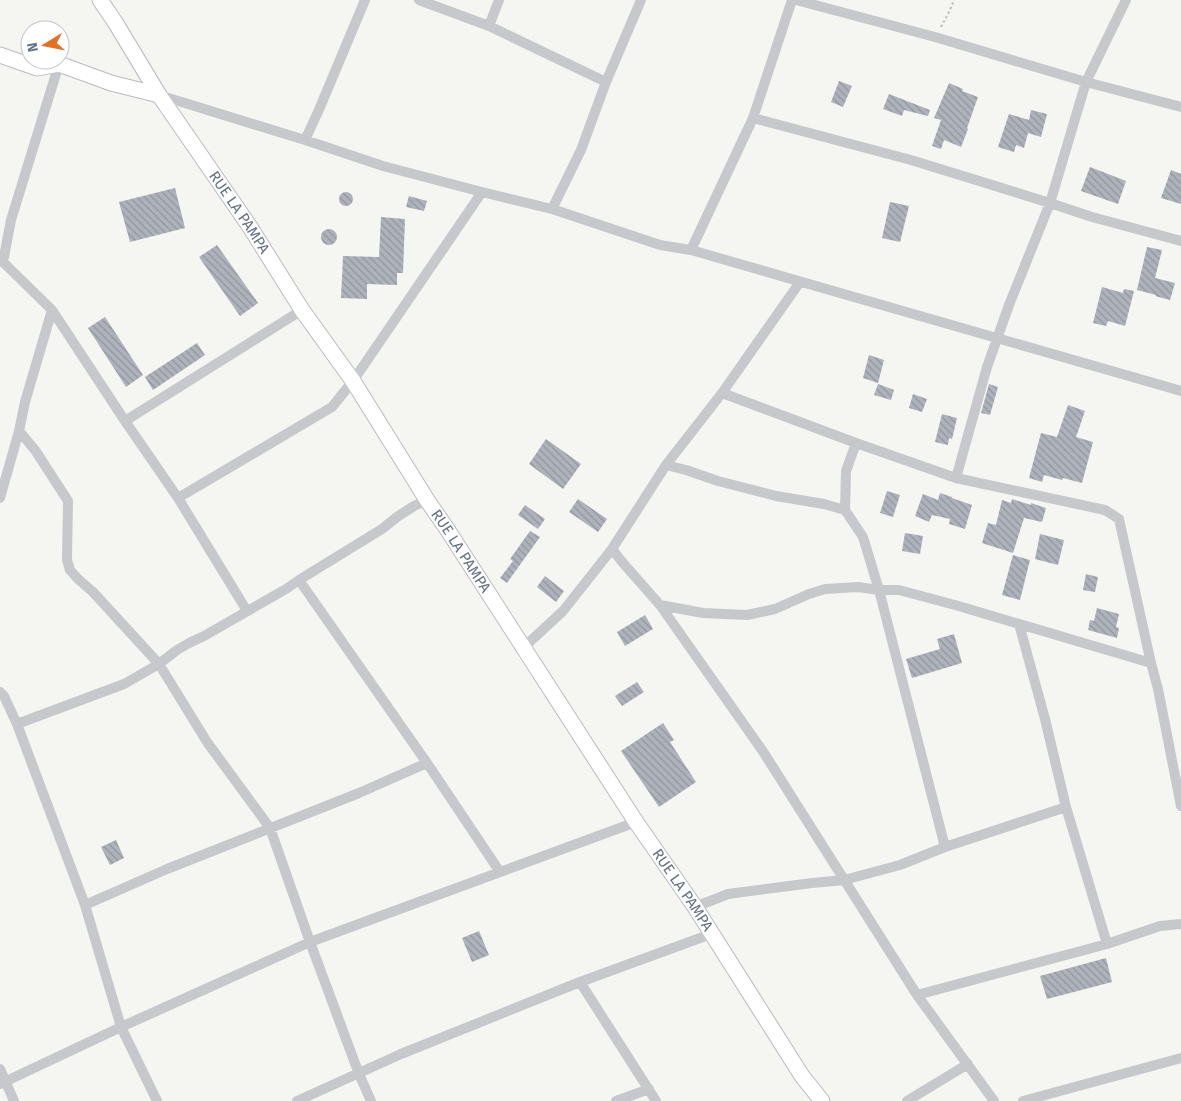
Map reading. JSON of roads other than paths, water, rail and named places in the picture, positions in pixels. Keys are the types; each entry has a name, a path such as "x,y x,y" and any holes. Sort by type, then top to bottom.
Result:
{"street":[{"name":"RUE LA PAMPA","path":"100,0 159,95 250,227 302,310 353,382 427,500 636,822 695,906 802,1076 822,1101"},
{"path":"305,140 365,0"},
{"path":"419,0 489,26 606,82"},
{"path":"489,26 499,0"},
{"path":"552,209 581,150 606,82 641,0"},
{"path":"690,250 753,118 794,0 935,37 1086,82 1181,107"},
{"path":"956,478 987,367 1009,305 1050,203 1086,82 1126,0"},
{"path":"0,55 20,62"},
{"path":"70,68 111,83 159,95 383,166 552,209 660,245 690,250 1181,391"},
{"path":"57,70 11,220 3,262 52,310 178,498 247,611"},
{"path":"753,118 904,158 1092,217 1181,241"},
{"path":"178,498 332,407 353,382 482,192"},
{"path":"0,225 11,220"},
{"path":"523,648 563,611 612,549 666,465 722,393 800,282"},
{"path":"0,498 52,310"},
{"path":"125,421 302,310"},
{"path":"722,393 956,478 1105,510 1119,519 1158,689 1181,806"},
{"path":"19,431 35,450 68,501 68,560 70,570 93,592 159,664 207,742 270,828 310,942 370,1101"},
{"path":"856,443 846,471 845,510 863,537 879,590 945,847"},
{"path":"666,465 776,496 824,504 845,510"},
{"path":"17,724 124,684 159,664 177,650 286,589 414,506 427,500"},
{"path":"612,549 660,605 764,754 917,994 994,1101"},
{"path":"299,580 427,763 500,872"},
{"path":"660,605 703,612 747,615 775,609 825,589 858,587 899,590 1151,663"},
{"path":"1019,624 1045,719 1066,807 1107,944"},
{"path":"0,692 4,696 17,724 84,905 121,1027 157,1101"},
{"path":"84,905 166,869 359,793 427,763"},
{"path":"695,906 728,894 812,882 844,880 900,865 945,847 1066,807"},
{"path":"3,1083 121,1027 310,942 636,822"},
{"path":"917,994 1107,944 1160,926 1181,924"},
{"path":"297,1101 401,1054 580,982 711,934"},
{"path":"580,982 656,1101"},
{"path":"1023,1101 1181,1058"},
{"path":"907,1101 968,1064"},
{"path":"0,1069 3,1083 14,1101"},
{"path":"616,1101 649,1089"}]}
